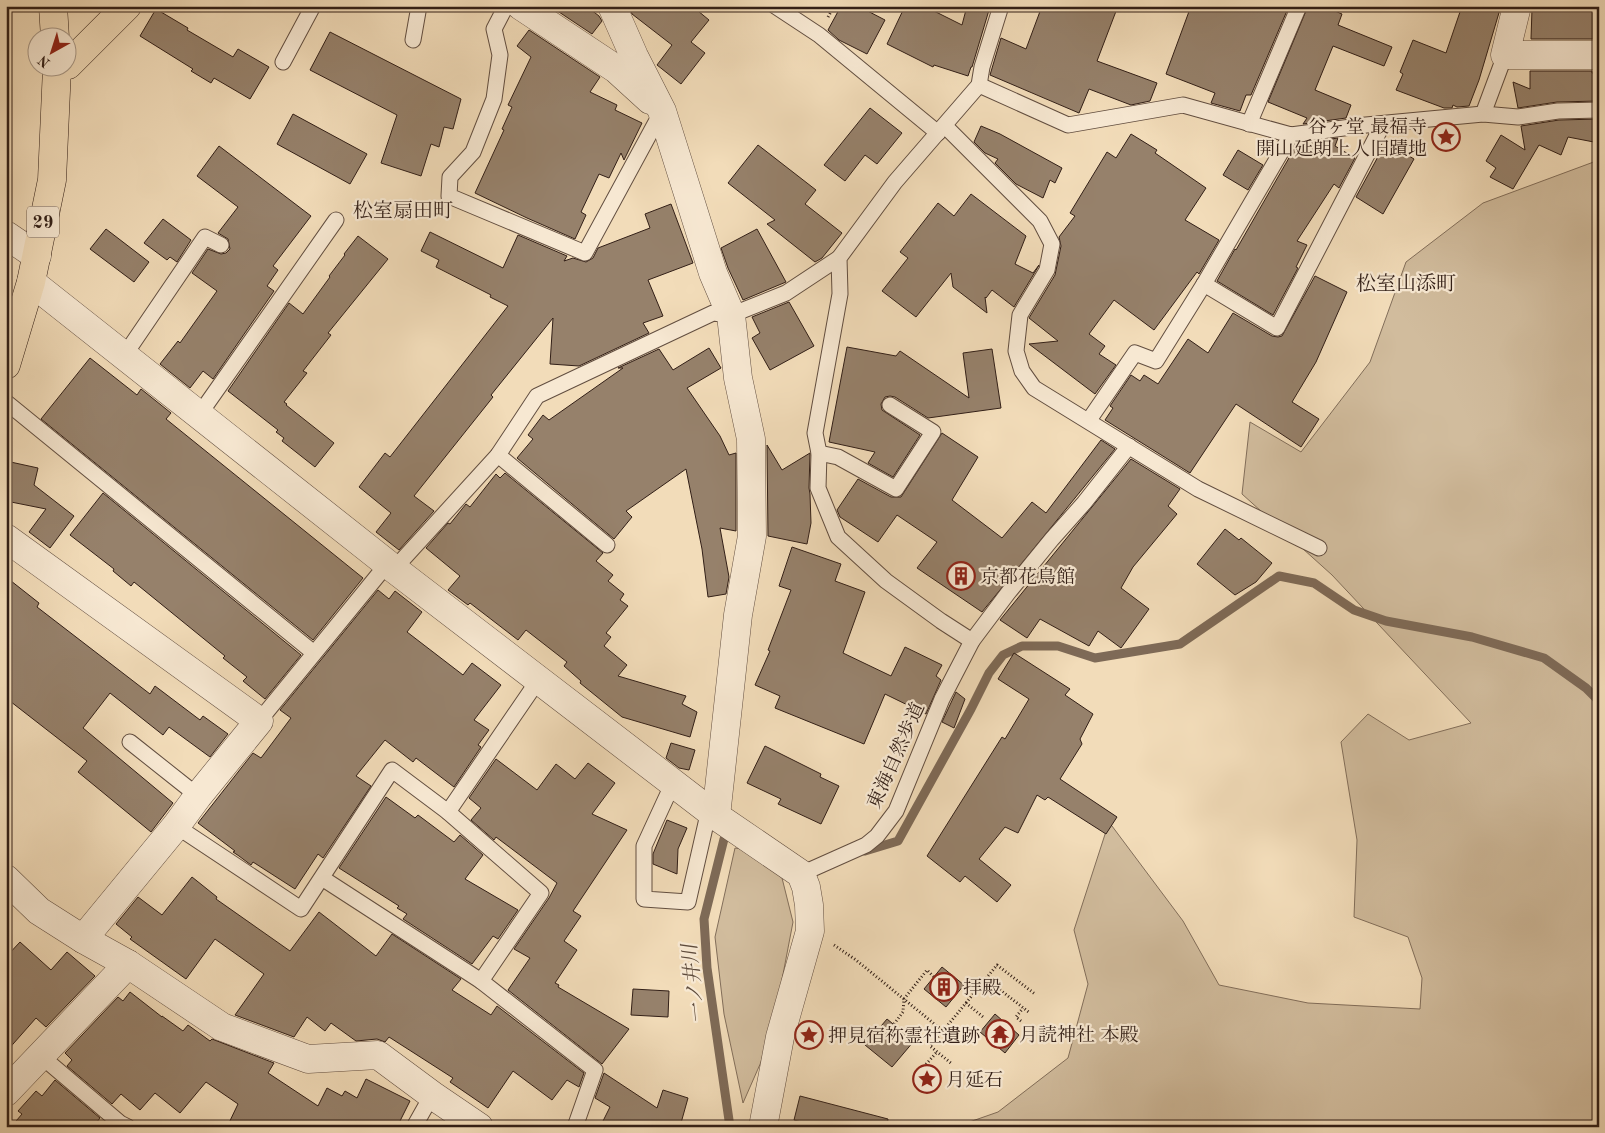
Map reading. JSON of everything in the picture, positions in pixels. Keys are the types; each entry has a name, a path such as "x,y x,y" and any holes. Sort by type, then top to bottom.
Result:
{"main road":[{"path":"53,6 54,28"},
{"name":"29","path":"78,53 127,6"},
{"name":"29","path":"6,365 31,282 52,180 61,78"}],"street":[{"path":"612,6 634,56 662,111 713,274 731,315 738,378 751,438 752,536 738,615 713,813"},
{"path":"1518,6 1505,55 1599,55"},
{"path":"522,7 616,69 662,111"},
{"path":"6,235 37,256"},
{"path":"31,282 391,566 673,783 801,874 806,887 809,905 810,931 780,1037 763,1127"},
{"path":"6,538 259,720 176,826 83,939"},
{"path":"6,879 39,912 128,964 222,1027 308,1058 378,1054 479,1127"},
{"path":"6,1092 128,964"}],"lane":[{"path":"283,62 313,6"},
{"path":"413,40 419,6"},
{"path":"775,6 819,35 942,129 1040,221 1052,244 1047,270 1020,315 1016,351 1022,371 1034,388 1089,420 1198,489 1319,548"},
{"path":"259,720 314,653 391,566 498,455 537,396 713,313 731,315 786,293 839,258 895,182 979,85 982,67 1001,6"},
{"path":"1249,124 1299,6"},
{"path":"522,7 494,29 500,55 494,99 473,152 450,176 449,196 585,253 662,111"},
{"path":"1483,114 1505,55"},
{"path":"979,85 1068,125 1183,105 1291,135 1483,114 1518,117 1558,111 1599,110"},
{"path":"1204,284 1277,328 1383,124"},
{"path":"1089,420 1135,353 1156,361 1204,284 1291,135"},
{"path":"199,415 336,220"},
{"path":"124,356 204,237 221,245"},
{"path":"839,258 840,294 815,433 820,453 818,488 838,537 886,581 941,621 972,640"},
{"path":"6,402 314,653"},
{"path":"820,453 838,457 896,489 933,432 890,405"},
{"name":"東海自然歩道","path":"801,874 866,845 877,836 896,811 942,699 972,640 1008,593 1129,446"},
{"path":"498,455 607,545"},
{"path":"448,812 539,679"},
{"path":"130,742 198,796"},
{"path":"176,826 301,909 392,770 448,812 541,893 481,981"},
{"path":"673,783 644,846 644,899 688,902 713,813"},
{"path":"322,878 481,981 595,1070 575,1127"},
{"path":"42,1056 120,1123 128,1127"},
{"path":"414,1127 432,1094"}],"path":[{"path":"842,950 943,1031"},
{"path":"952,1064 930,1046 997,964 1035,994"},
{"path":"894,1024 903,1012 904,999 926,970 934,977"},
{"path":"986,979 1030,1013"},
{"path":"966,1003 983,1017"},
{"path":"1021,1021 1016,1017 1023,1008"},
{"path":"922,1074 919,1072 937,1052"}],"shaded area":[{"path":"1599,160 1599,1127 955,1127 998,1112 1068,1058 1088,984 1074,930 1109,822 1183,921 1219,985 1308,1003 1420,1009 1422,978 1408,937 1354,917 1357,840 1341,742 1368,714 1409,740 1471,723 1332,575 1242,494 1250,422 1301,452 1370,362 1406,262 1483,203"},
{"path":"735,848 749,850 782,878 793,922 780,990 761,1062 743,1103 724,1014 715,937"}],"building":[{"path":"550,6 586,6 599,16 602,21 592,34"},
{"path":"629,6 692,6 709,20 691,42 705,53 681,84 657,65 672,45 632,14"},
{"path":"841,6 858,6 885,20 867,54 839,40 828,30"},
{"path":"905,6 924,6 962,25 967,6 976,6 989,10 968,76 934,65 933,67 887,44"},
{"path":"1042,6 1118,6 1097,61 1157,83 1150,101 1131,105 1089,89 1079,113 990,75 1001,38 1026,49"},
{"path":"1191,6 1289,6 1251,95 1246,95 1240,111 1211,103 1215,93 1166,74"},
{"path":"1308,6 1323,6 1342,14 1338,25 1392,47 1384,66 1333,46 1315,90 1351,105 1346,118 1303,124 1307,118 1268,102"},
{"path":"1462,6 1501,6 1479,80 1469,106 1457,107 1453,105 1452,108 1444,108 1396,90 1403,74 1400,72 1413,40 1446,53"},
{"path":"156,9 233,57 238,49 269,67 250,99 214,78 211,83 191,71 193,69 140,36"},
{"path":"1532,9 1593,11 1593,39 1531,39"},
{"path":"529,30 600,77 590,92 617,105 615,110 642,123 624,160 621,153 609,178 599,174 581,212 586,215 575,239 475,193 504,130 502,129 512,107 508,105 531,57 517,46"},
{"path":"330,32 461,99 453,129 444,127 439,147 431,144 421,176 381,163 397,115 310,70"},
{"path":"1530,71 1592,71 1592,73 1599,73 1599,101 1557,102 1518,108 1513,82 1530,89"},
{"path":"870,108 902,133 877,164 865,155 845,181 824,165"},
{"path":"293,114 367,154 350,184 277,144"},
{"path":"1599,119 1599,143 1568,137 1561,155 1539,145 1513,189 1490,177 1496,168 1486,161 1501,135 1525,150 1521,126 1559,120"},
{"path":"981,126 1000,134 1062,168 1055,183 1050,180 1043,198 1016,184 995,163 998,159 985,153 974,142"},
{"path":"1131,134 1157,150 1155,153 1206,188 1185,220 1219,240 1199,274 1197,272 1154,330 1114,300 1089,334 1105,346 1099,354 1116,365 1095,394 1029,344 1058,341 1029,318 1055,275 1061,246 1059,237 1075,216 1070,213 1107,152 1116,158"},
{"path":"1338,138 1335,146 1355,158 1339,188 1334,184 1297,241 1307,245 1296,267 1298,268 1273,315 1217,281 1297,144"},
{"path":"1386,142 1414,159 1383,214 1356,197"},
{"path":"758,145 816,190 805,204 842,233 822,258 815,262 767,224 775,220 728,183"},
{"path":"219,146 311,216 273,266 278,270 267,286 274,291 213,379 203,371 190,388 160,364 178,341 180,343 217,291 192,273 208,249 221,254 226,253 230,249 228,239 218,233 238,207 197,176"},
{"path":"1238,150 1263,165 1248,190 1223,175"},
{"path":"971,194 1026,236 1015,264 1033,273 1039,265 1014,307 992,290 985,297 987,313 953,287 951,273 916,317 882,291 908,258 900,252 938,203 954,216"},
{"path":"671,204 693,263 648,280 663,316 643,323 649,333 579,366 550,364 553,318 414,496 434,511 399,550 376,532 391,513 359,487 385,453 390,457 508,306 490,297 491,295 436,267 439,260 421,251 430,232 503,268 518,235 567,256 564,261 573,258 586,262 593,258 598,248 650,228 645,214"},
{"path":"163,219 191,240 177,262 170,257 167,260 144,243"},
{"path":"106,229 149,262 134,282 90,249"},
{"path":"757,229 786,282 743,300 721,248"},
{"path":"358,236 388,259 328,333 331,335 303,371 307,373 284,402 334,443 315,467 282,441 284,438 276,432 278,430 228,391 289,303 303,314"},
{"path":"1315,276 1347,292 1316,362 1292,402 1319,419 1301,447 1236,404 1190,473 1105,420 1113,408 1110,406 1131,375 1140,381 1144,375 1158,384 1188,339 1208,353 1233,313 1272,336 1282,336"},
{"path":"789,302 814,346 770,370 752,338 760,333 752,317"},
{"path":"847,347 896,356 900,351 969,398 963,353 992,349 1001,408 928,418 895,397 885,397 881,404 882,410 920,435 893,477 868,463 875,452 829,442"},
{"path":"709,348 721,368 687,388 720,436 729,455 736,453 736,531 720,528 729,577 726,594 708,597 702,549 686,469 626,511 632,517 614,539 517,458 533,439 528,435 543,415 549,420 623,368 618,368 659,349 673,370"},
{"path":"90,358 137,395 141,389 171,413 166,419 363,578 313,640 41,419"},
{"path":"942,433 978,457 952,500 1002,538 1032,502 1046,513 1101,440 1115,449 982,612 917,568 937,542 897,515 878,542 840,517 837,510 858,479 891,497 901,497"},
{"path":"767,445 782,470 810,453 811,523 807,544 768,536"},
{"path":"1131,459 1180,489 1168,506 1177,514 1133,567 1121,588 1149,609 1121,648 1098,631 1089,646 1040,619 1027,638 1000,620"},
{"path":"6,461 38,468 34,485 74,516 50,548 29,532 46,509 6,501"},
{"path":"505,473 603,553 596,561 613,575 608,581 624,594 620,600 628,606 606,633 611,637 604,646 627,665 618,676 686,696 682,704 697,712 690,737 622,717 580,683 581,681 564,666 567,662 526,630 518,640 470,603 468,605 448,590 460,576 426,548 448,523 450,524 466,504 470,507 496,474 500,478"},
{"path":"103,493 301,655 265,699 243,681 247,677 223,658 225,656 134,582 131,586 113,571 114,569 70,535"},
{"path":"1225,529 1239,540 1241,538 1272,563 1256,582 1235,595 1197,564"},
{"path":"792,547 841,564 835,581 865,592 843,653 891,676 905,647 942,665 936,676 941,680 926,714 885,694 864,744 775,708 780,696 755,685 770,651 768,650 791,590 779,586"},
{"path":"6,577 39,603 37,607 150,694 155,686 200,720 203,716 228,734 210,757 169,727 163,735 110,693 83,728 173,803 151,832 78,772 87,761 6,698"},
{"path":"378,590 389,599 395,591 422,612 407,632 463,675 472,663 501,685 474,720 489,730 478,745 481,747 454,787 416,758 413,762 385,740 356,776 371,786 323,858 318,854 295,889 253,862 251,865 198,823 253,753 261,758 291,718 280,710"},
{"path":"1014,653 1070,689 1065,695 1093,714 1080,739 1082,744 1060,779 1117,817 1106,834 1048,797 1045,800 1037,795 1018,833 1005,827 979,859 1011,885 997,902 965,876 960,882 927,856 1002,737 1005,739 1029,699 998,679"},
{"path":"956,692 965,699 954,728 942,722"},
{"path":"671,743 695,750 689,770 679,768 666,758"},
{"path":"765,746 821,774 820,777 839,786 821,824 778,804 781,799 747,783"},
{"path":"496,759 537,790 556,764 575,779 588,763 615,783 592,814 627,830 573,911 581,916 564,941 577,950 555,983 559,985 558,987 629,1029 602,1064 508,990 530,958 514,949 557,883 496,837 494,840 471,820 481,808 469,798"},
{"path":"386,797 415,818 418,815 454,842 460,835 483,855 465,879 518,910 498,939 493,936 472,964 403,919 407,914 397,908 399,906 339,868"},
{"path":"667,820 687,828 678,849 677,874 653,864 653,854"},
{"path":"192,877 217,897 216,899 290,951 319,912 376,956 392,934 461,979 452,990 491,1015 497,1006 584,1073 579,1087 567,1080 552,1100 513,1071 488,1108 450,1082 453,1078 389,1037 385,1042 377,1039 356,1041 331,1023 325,1031 307,1017 294,1037 235,1015 264,974 215,939 186,979 130,939 132,937 116,924 138,897 162,915"},
{"path":"20,942 51,970 67,952 95,976 46,1027 36,1018 6,1052 6,957"},
{"name":"拝殿","path":"942,967 964,985 946,1007 924,989"},
{"path":"633,989 669,991 668,1017 631,1015"},
{"path":"130,992 183,1031 188,1025 210,1041 212,1039 274,1063 268,1073 318,1106 327,1088 342,1096 345,1091 357,1098 366,1079 410,1101 397,1127 227,1127 238,1104 206,1082 180,1113 155,1093 140,1110 121,1094 112,1104 67,1066 72,1060 65,1053 118,997 123,1001"},
{"name":"月読神社 本殿","path":"995,1014 1019,1035 1005,1053 980,1032"},
{"path":"887,1019 914,1041 892,1067 865,1045"},
{"path":"604,1073 657,1108 663,1090 688,1098 681,1123 687,1127 600,1127 610,1107 595,1098"},
{"path":"55,1080 100,1118 93,1127 11,1127 22,1114 18,1111 36,1091 42,1096"},
{"path":"800,1096 888,1119 887,1127 821,1127 794,1120"}],"waterway":[{"path":"865,851 898,841 989,673 1003,655 1022,646 1058,646 1095,658 1180,644 1279,576 1314,583 1354,610 1386,621 1472,637 1544,658 1586,688 1599,701"},
{"name":"一ノ井川","path":"724,839 704,919 707,968 730,1127"}],"place":[{"name":"谷ヶ堂 最福寺 開山延朗上人旧蹟地","path":"1446,137"},
{"name":"京都花鳥館","path":"961,576"},
{"name":"拝殿","path":"944,987"},
{"name":"月読神社 本殿","path":"1000,1034"},
{"name":"押見宿祢霊社遺跡","path":"809,1035"},
{"name":"月延石","path":"927,1079"}],"district":[{"name":"松室扇田町","path":"403,210"},
{"name":"松室山添町","path":"1406,283"}]}
